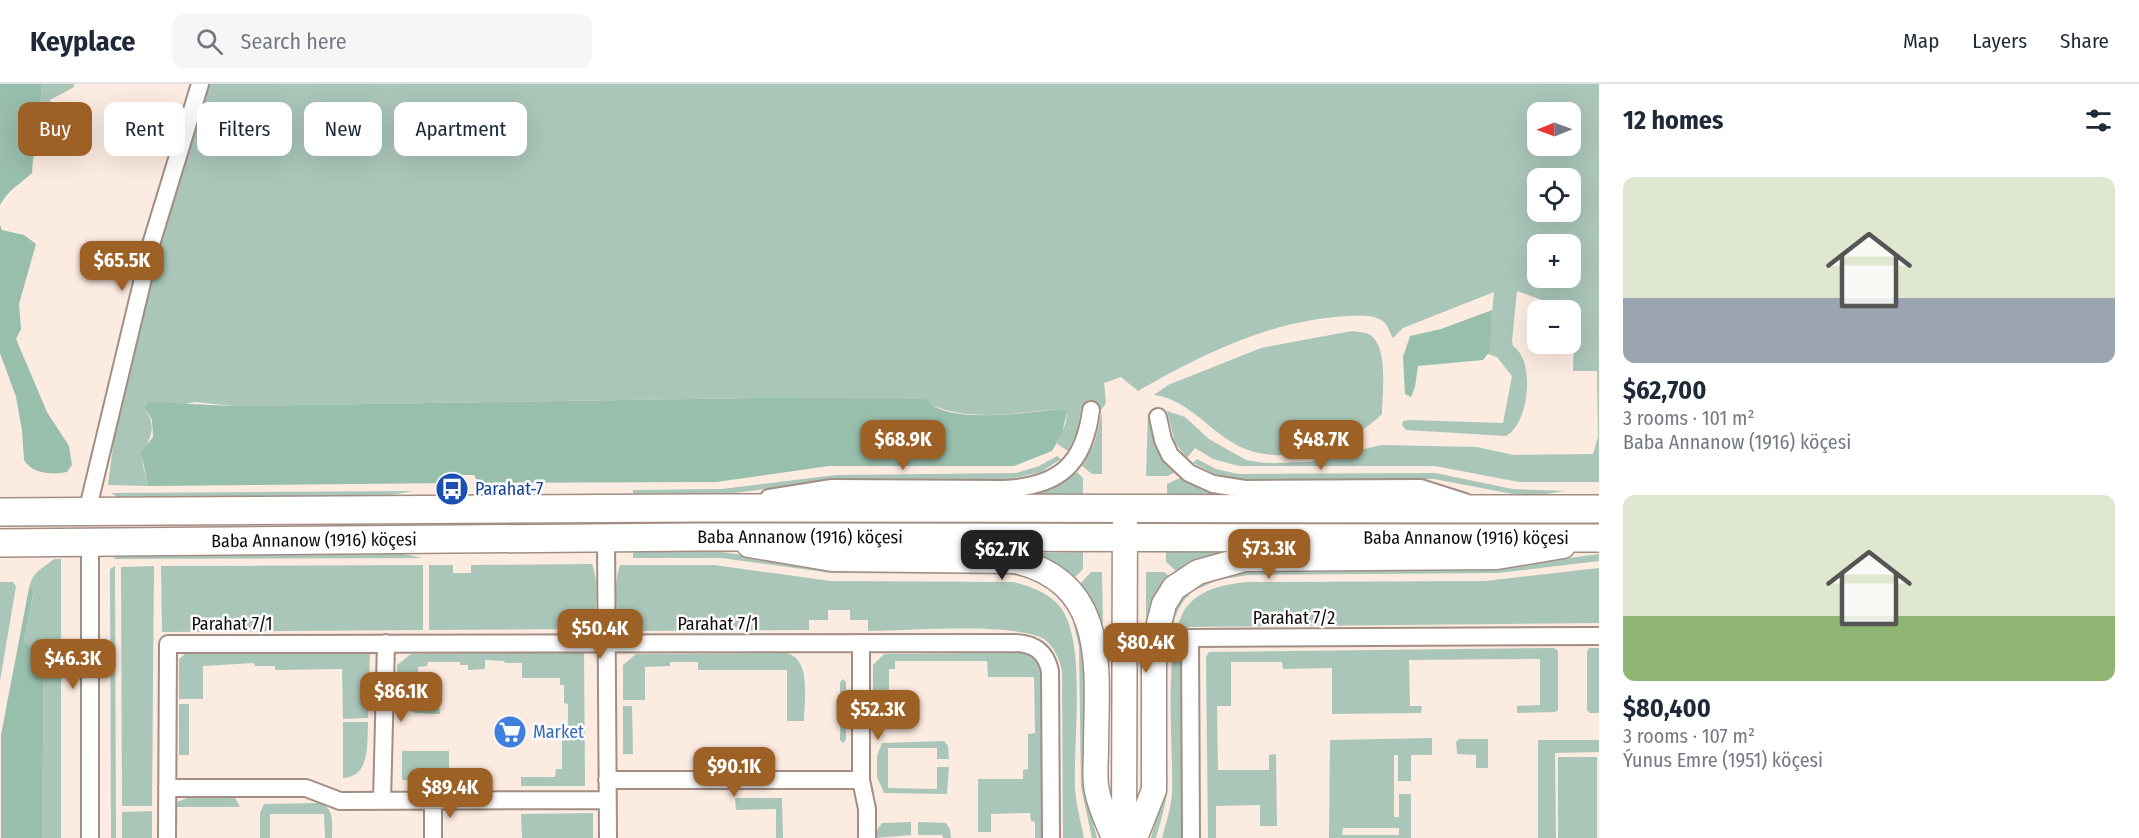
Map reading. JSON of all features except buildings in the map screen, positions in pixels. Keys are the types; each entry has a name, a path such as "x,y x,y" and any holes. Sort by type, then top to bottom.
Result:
{"main road":[{"name":"Baba Annanow (1916) köçesi","path":"6,512 699,508 1599,509"},
{"name":"Baba Annanow (1916) köçesi","path":"8,543 699,537 1599,539"}],"street":[{"path":"87,512 152,242 200,84"},
{"name":"Baba Annanow (1916) köçesi","path":"699,508 832,488 1004,489 1032,485 1058,475 1072,462 1086,437 1091,410"},
{"path":"1158,417 1163,440 1170,455 1189,473 1213,484 1245,489 1421,488 1489,510"},
{"path":"1124,838 1125,510"},
{"path":"699,537 832,559 1016,561 1037,568 1060,580 1074,592 1082,604 1095,647 1096,790 1114,838"},
{"path":"606,538 608,838"},
{"path":"1135,838 1154,790 1154,663 1160,617 1167,596 1186,578 1219,564 1245,559 1497,558 1599,539"},
{"path":"90,542 90,838"},
{"name":"Parahat 7/2","path":"1191,838 1190,638 1599,636"},
{"path":"861,643 861,780 867,809 867,838"},
{"name":"Parahat 7/1","path":"167,838 168,644 1016,643 1030,645 1041,651 1049,664 1051,677 1051,838"},
{"path":"382,801 386,644"},
{"path":"607,780 861,780"},
{"path":"167,788 306,788 340,801 607,800"},
{"path":"433,801 433,838"}],"green space":[{"path":"0,84 42,84 40,102 18,102 18,156 34,156 32,173 11,191 0,205"},
{"path":"42,84 74,84 74,87 50,100 51,102 40,102"},
{"path":"209,84 1599,84 1599,482 1519,482 1435,466 1239,466 1213,459 1195,448 1187,458 1175,443 1167,411 1185,417 1209,439 1246,460 1265,463 1311,462 1381,445 1477,447 1514,455 1593,454 1598,437 1597,371 1573,371 1574,354 1581,354 1581,300 1542,300 1517,291 1512,341 1525,365 1527,392 1520,419 1506,436 1406,430 1402,425 1403,421 1408,420 1503,423 1512,376 1497,357 1488,354 1494,292 1403,328 1393,338 1380,319 1348,316 1320,319 1266,331 1239,341 1188,364 1138,391 1121,377 1104,383 1106,403 1102,409 1081,408 1077,432 1068,451 1057,444 1066,422 1067,412 1061,409 977,415 945,410 929,404 758,398 232,406 195,402 147,412 152,425 143,460 148,486 108,485 116,423 133,359 158,241 197,121 197,156 292,156 292,102 203,102"},
{"path":"0,225 2,230 24,235 36,244 19,304 21,329 16,339 47,412 69,446 72,465 67,472 37,471 24,460 16,397 0,353"},
{"path":"1492,310 1490,351 1483,360 1418,366 1411,397 1405,394 1403,357 1410,336 1441,329"},
{"path":"1352,331 1366,333 1374,338 1379,346 1383,369 1382,414 1350,437 1331,446 1291,455 1271,455 1251,451 1223,437 1176,402 1154,395 1168,385 1261,348"},
{"path":"758,398 925,399 936,407 969,415 1061,409 1067,411 1062,434 1052,451 1014,466 829,466 716,482 478,483 474,475 456,475 452,483 148,486 141,452 153,437 152,420 145,407 149,402 232,406"},
{"path":"1102,412 1102,474 1092,474 1082,466 1095,441"},
{"path":"1148,413 1157,450 1175,472 1168,476 1146,476"},
{"path":"1057,456 1061,459 1041,472 1011,479 830,481 718,495 633,496 633,490 722,489 836,475 1016,473 1039,466"},
{"path":"1197,459 1216,469 1238,474 1435,473 1513,489 1564,491 1541,495 1518,495 1434,479 1238,480 1215,474 1193,463"},
{"path":"1077,472 1083,478 1083,496 1027,495 1053,488"},
{"path":"1180,478 1213,496 1167,497 1167,484"},
{"path":"413,491 382,497 119,498 111,493"},
{"path":"638,551 722,552 821,566 1022,570 1052,590 1028,578 1008,574 831,573 721,558 633,558 633,553"},
{"path":"394,552 423,558 113,559 120,554"},
{"path":"1083,552 1083,569 1074,578 1061,568 1028,553"},
{"path":"1166,552 1223,553 1178,573 1166,562"},
{"path":"1599,554 1599,561 1498,573 1248,575 1218,580 1195,590 1191,586 1236,570 1508,566"},
{"path":"54,559 61,559 61,838 42,838 44,662 24,642 34,590 29,588 30,583 38,571"},
{"path":"592,564 596,579 596,608 591,624 586,629 429,630 429,565 453,565 453,573 471,573 471,565"},
{"path":"423,565 423,630 162,632 161,566"},
{"path":"620,565 714,565 830,581 1013,582 1034,589 1054,600 1063,611 1070,627 1074,648 1077,697 1075,788 1084,838 1063,838 1062,671 1056,653 1044,639 1029,634 985,629 868,631 868,620 850,620 850,610 828,610 828,620 809,620 809,630 632,631 620,620 617,612 616,582"},
{"path":"115,566 116,838 111,838 110,569"},
{"path":"154,566 152,806 122,806 121,567"},
{"path":"1599,568 1599,623 1189,627 1183,636 1183,838 1162,838 1172,793 1171,694 1175,640 1180,619 1189,604 1202,594 1224,586 1248,582 1485,581"},
{"path":"1091,572 1102,572 1103,629 1089,597 1080,584"},
{"path":"1146,572 1164,572 1171,578 1149,624 1146,624"},
{"path":"0,582 13,582 16,586 0,681"},
{"path":"29,588 34,589 24,642 32,648 41,650 44,662 42,838 1,838 1,735"},
{"path":"1184,591 1189,595 1178,611 1171,633 1167,659 1167,793 1156,838 1151,838 1160,803 1163,668 1169,619"},
{"path":"1072,616 1085,646 1089,804 1097,838 1092,838 1081,787 1079,647"},
{"path":"1554,648 1558,651 1558,710 1555,712 1517,713 1517,706 1540,705 1540,659 1409,660 1410,706 1422,706 1421,713 1332,714 1332,668 1283,669 1282,662 1231,662 1231,706 1217,706 1218,770 1269,770 1269,755 1276,754 1277,826 1260,826 1260,805 1216,806 1216,838 1208,838 1206,657 1209,652"},
{"path":"1589,648 1599,648 1599,713 1590,713 1587,710 1587,651"},
{"path":"584,652 585,786 521,786 521,777 555,777 556,769 562,769 562,732 568,731 568,704 564,703 564,685 560,685 560,678 522,678 522,663 485,660 485,669 468,670 468,665 460,665 460,662 428,662 427,666 418,667 419,699 427,699 428,703 439,703 440,714 415,713 398,702 397,665 411,654"},
{"path":"370,653 368,718 343,719 342,669 275,670 275,666 255,666 254,663 203,666 203,699 179,699 179,659 185,654"},
{"path":"786,653 800,663 803,671 804,721 787,721 787,670 698,670 698,662 670,662 670,666 645,667 645,700 623,700 623,665 636,654"},
{"path":"1025,653 1036,659 1041,669 1042,838 1035,838 1035,822 1031,821 1030,813 991,814 991,832 978,832 978,779 1023,779 1023,770 1028,769 1028,734 1035,733 1034,677 988,677 987,661 895,661 895,669 889,669 889,708 881,708 873,700 873,665 884,654"},
{"path":"843,679 846,682 846,740 843,743 840,740 840,682"},
{"path":"179,704 189,704 189,755 179,755"},
{"path":"623,706 632,706 633,754 623,754"},
{"path":"343,722 368,722 366,757 363,765 359,772 343,778"},
{"path":"1432,738 1432,755 1411,755 1411,781 1398,781 1398,755 1394,755 1394,817 1399,817 1399,794 1411,794 1411,838 1329,838 1330,740","holes":["1343,828 1399,828 1399,835 1342,835"]},
{"path":"1459,739 1488,739 1488,768 1476,768 1476,755 1457,754 1456,742"},
{"path":"1538,740 1599,740 1599,752 1555,753 1556,838 1538,838"},
{"path":"944,741 948,746 949,759 937,759 937,748 888,748 888,788 937,789 937,767 949,767 947,794 884,793 877,777 877,756 882,743"},
{"path":"402,751 449,751 449,780 402,780"},
{"path":"1558,757 1597,757 1597,838 1558,838"},
{"path":"187,798 235,798 240,807 174,807 177,802"},
{"path":"735,798 782,798 783,838 776,838 776,809 736,810"},
{"path":"319,803 328,808 330,812 332,838 325,838 324,814 270,814 270,838 260,838 260,813 264,804"},
{"path":"152,811 152,838 122,838 122,812"},
{"path":"593,813 593,838 522,838 521,814"},
{"path":"911,822 911,835 876,838 876,831 882,823"},
{"path":"918,822 946,823 950,829 951,838 943,838 942,835 918,835"}],"place":[{"name":"Parahat-7","path":"452,489"},
{"name":"Market","path":"510,732"}]}
